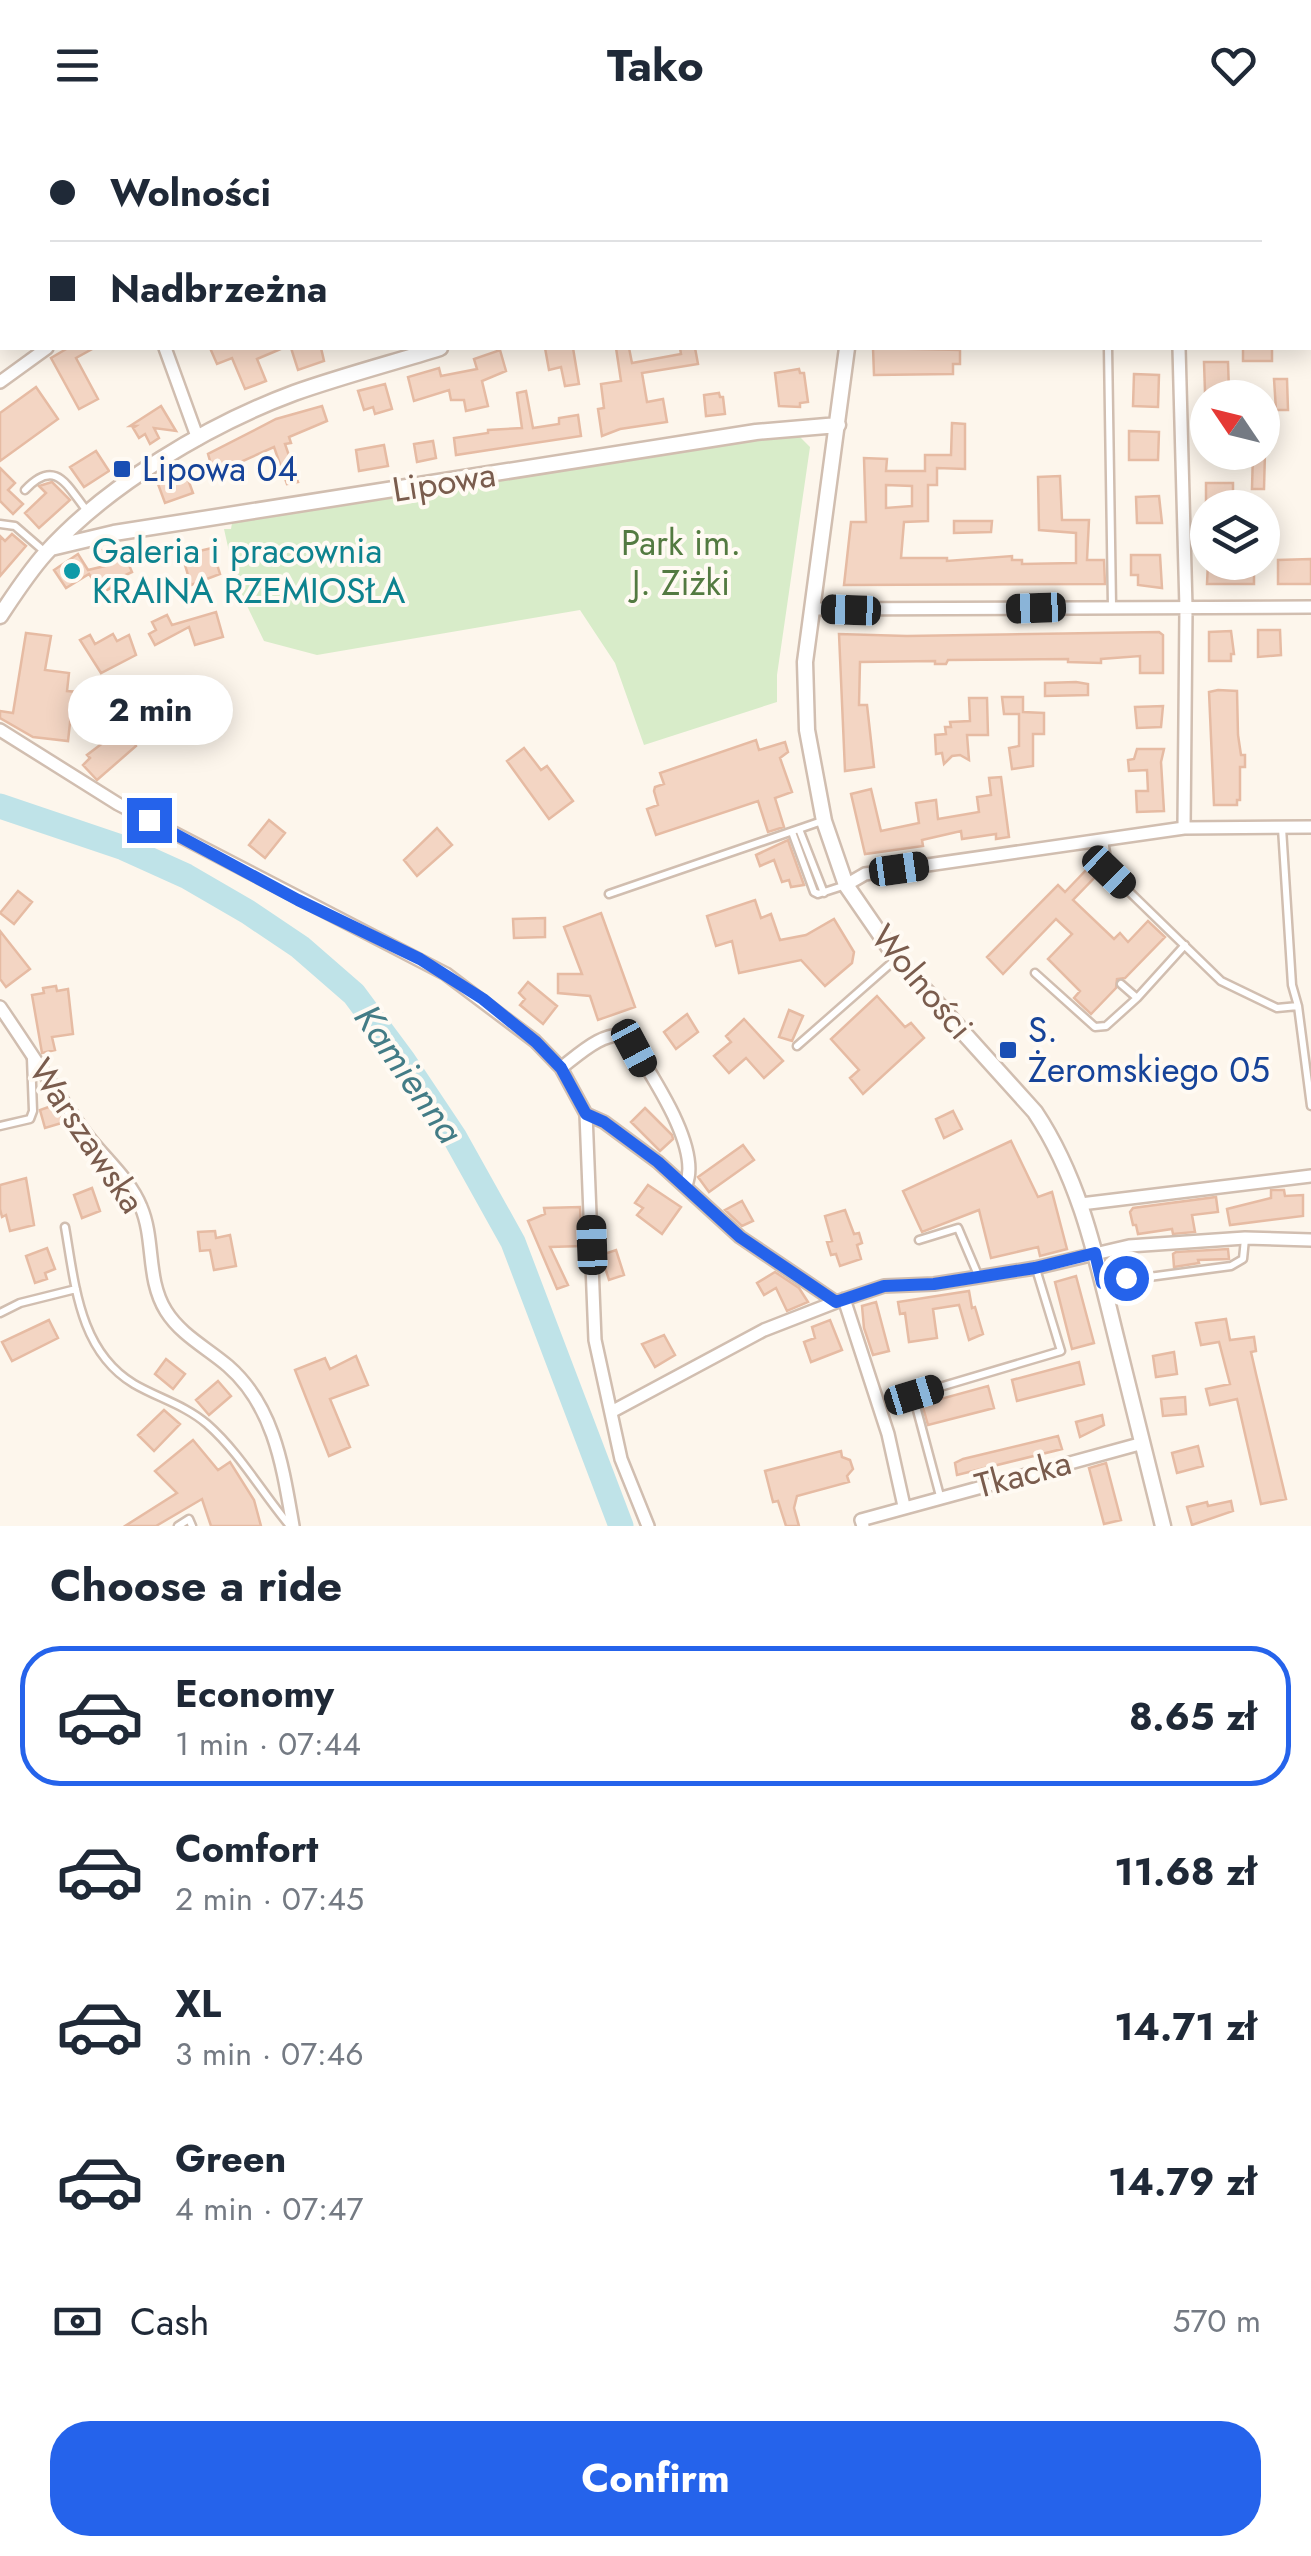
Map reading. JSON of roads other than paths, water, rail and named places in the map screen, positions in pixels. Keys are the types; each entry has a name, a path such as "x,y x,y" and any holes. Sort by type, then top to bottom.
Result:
{"street":[{"path":"0,382 44,350"},
{"path":"166,350 198,439"},
{"path":"0,616 49,550 88,512 157,463 295,393 434,350"},
{"name":"Wolności","path":"847,350 812,609 805,695 815,782 824,821 846,885 897,959 1036,1112 1066,1166 1095,1253 1164,1526"},
{"path":"1180,350 1186,608 1184,828"},
{"name":"Lipowa","path":"49,550 114,532 756,432 838,426"},
{"path":"812,609 1311,607"},
{"path":"0,730 118,804 446,974 536,1042 561,1068 586,1114 595,1340 621,1459 648,1526"},
{"path":"846,885 865,874 1184,828 1311,827"},
{"name":"Warszawska","path":"0,1007 86,1134 126,1181 141,1206 154,1282 167,1313 181,1330 229,1367 260,1406 272,1430 282,1466 292,1526"},
{"path":"561,1068 610,1036 628,1037 684,1140 690,1176 686,1185"},
{"path":"586,1114 604,1122 686,1185 740,1237 841,1300 888,1434 904,1506"},
{"path":"1081,1204 1311,1176"},
{"path":"613,1411 764,1330 884,1286 934,1284 1035,1268 1128,1246 1245,1238 1311,1240"},
{"name":"Tkacka","path":"863,1526 861,1520 904,1506 1142,1443"}],"lane":[{"path":"1108,350 1112,606"},
{"path":"25,490 38,476 52,474 61,478 88,512"},
{"path":"0,524 15,526 49,550"},
{"path":"609,894 824,821"},
{"path":"1282,826 1292,985 1311,1106"},
{"path":"796,830 824,893 846,885"},
{"path":"1104,839 1109,872 1221,982 1277,1008 1298,1006"},
{"path":"1036,973 1095,1027 1106,1026 1185,945"},
{"path":"797,1046 897,959"},
{"path":"1121,984 1137,998"},
{"path":"0,1126 30,1119 31,1052"},
{"path":"65,1227 88,1331 106,1360 133,1383 166,1397 211,1428 292,1526"},
{"path":"919,1240 958,1228 978,1275"},
{"path":"1102,1283 1231,1266 1243,1259 1245,1238"},
{"path":"940,1496 914,1395 1062,1352 1035,1268"},
{"path":"0,1313 20,1303 76,1289"},
{"path":"178,1526 190,1519 192,1526"}],"waterway":[{"name":"Kamienna","path":"0,806 124,848 186,876 300,947 354,994 455,1138 513,1242 621,1526"}],"place":[{"name":"Lipowa 04","path":"122,469"},
{"name":"Galeria i pracownia KRAINA RZEMIOSŁA","path":"72,571"},
{"name":"S. Żeromskiego 05","path":"1008,1050"}],"park label":[{"name":"Park im. J. Ziżki","path":"681,563"}]}
